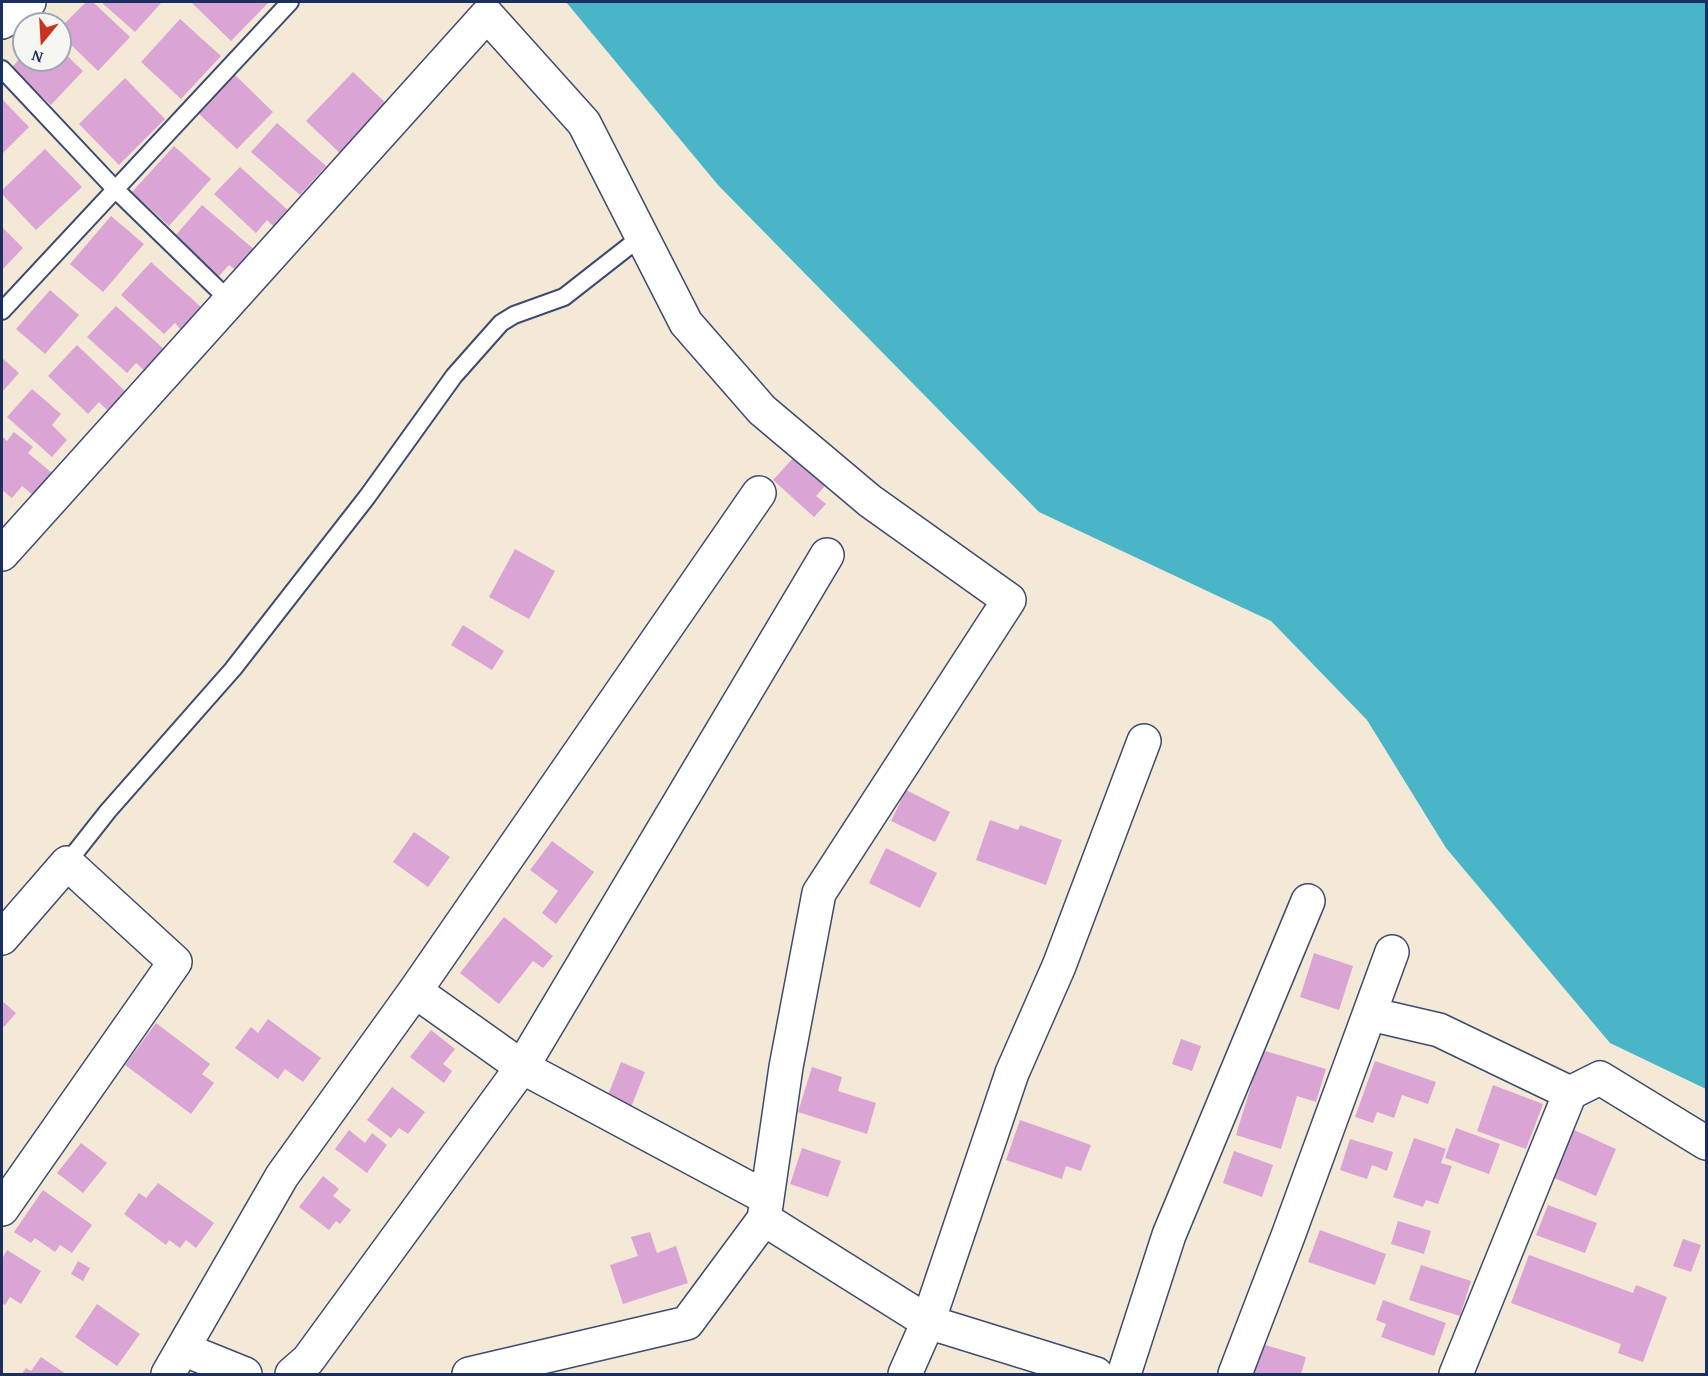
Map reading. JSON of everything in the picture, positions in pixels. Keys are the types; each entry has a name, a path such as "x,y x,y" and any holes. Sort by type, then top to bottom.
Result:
{"street":[{"path":"2,22 29,2"},
{"path":"2,554 487,15 584,123 686,323 762,410 870,501 1009,600 819,893 786,1067 765,1209 687,1323 469,1374"},
{"path":"244,1374 175,1362 282,1176 415,991 759,493"},
{"path":"310,1370 522,1067 827,555"},
{"path":"905,1374 928,1322 1012,1073 1059,966 1144,741"},
{"path":"2,938 67,863 175,962 2,1209"},
{"path":"1125,1374 1169,1235 1308,901"},
{"path":"1235,1374 1392,952"},
{"path":"415,991 522,1067 765,1209 928,1322 1096,1374"},
{"path":"1370,1014 1439,1030 1569,1093"},
{"path":"1456,1374 1569,1093 1600,1078 1707,1143"}],"lane":[{"path":"2,311 290,2"},
{"path":"2,69 115,189 230,301"},
{"path":"67,863 108,811 232,669 367,497 454,376 501,323 514,315 564,297 642,236"}],"water":[{"path":"566,2 1706,2 1706,1089 1610,1043 1446,848 1367,720 1271,621 1039,512 718,185"}],"building":[{"path":"86,2 93,2 130,37 98,71 72,46 72,16"},
{"path":"101,2 162,2 135,32"},
{"path":"269,2 231,41 192,3"},
{"path":"180,19 221,56 181,99 141,62"},
{"path":"72,60 83,71 51,105 15,72 72,72"},
{"path":"353,72 391,108 344,157 306,121"},
{"path":"234,74 273,112 237,149 197,112"},
{"path":"125,78 165,119 119,165 79,124"},
{"path":"2,99 29,127 2,154"},
{"path":"277,123 326,166 300,195 251,152"},
{"path":"174,146 211,179 169,226 132,192"},
{"path":"45,149 82,187 36,230 2,194 2,190"},
{"path":"240,167 290,212 275,228 267,220 256,233 214,194"},
{"path":"202,205 256,251 238,272 229,265 219,276 174,237"},
{"path":"111,216 144,244 103,292 70,264"},
{"path":"2,227 23,248 2,270"},
{"path":"151,262 202,308 181,330 175,323 164,334 121,295"},
{"path":"50,290 79,315 45,354 16,329"},
{"path":"116,306 165,350 146,372 136,363 127,373 87,337"},
{"path":"77,345 125,391 107,410 99,402 88,414 48,376"},
{"path":"2,358 19,373 2,392"},
{"path":"32,389 61,414 52,425 67,440 52,457 7,417"},
{"path":"14,432 33,447 28,453 52,473 33,495 22,486 12,498 2,490 2,436 7,441"},
{"path":"795,456 826,485 816,496 826,504 814,517 773,480"},
{"path":"515,549 555,571 529,619 489,597"},
{"path":"463,625 504,651 492,670 451,645"},
{"path":"906,790 950,812 935,842 891,821"},
{"path":"990,820 1018,830 1020,825 1062,840 1046,885 976,860"},
{"path":"414,832 450,857 428,887 393,862"},
{"path":"552,841 594,872 556,924 542,913 558,891 530,870"},
{"path":"886,848 937,873 920,908 869,883"},
{"path":"504,917 553,956 543,968 533,961 499,1004 460,973"},
{"path":"1314,953 1353,966 1339,1010 1300,997"},
{"path":"2,1001 16,1013 4,1027 2,1025"},
{"path":"268,1019 321,1058 303,1082 285,1069 278,1079 235,1048 251,1027 258,1033"},
{"path":"156,1023 210,1064 202,1074 214,1083 191,1114 125,1065"},
{"path":"431,1030 455,1049 443,1064 452,1071 444,1083 410,1057"},
{"path":"1181,1039 1201,1046 1192,1071 1172,1064"},
{"path":"1262,1050 1326,1069 1316,1102 1297,1096 1281,1149 1236,1135"},
{"path":"1375,1061 1436,1082 1428,1104 1402,1095 1394,1118 1377,1112 1373,1123 1355,1117"},
{"path":"621,1062 645,1072 630,1110 606,1100"},
{"path":"812,1067 842,1077 838,1091 876,1103 867,1134 798,1112"},
{"path":"1493,1085 1543,1104 1526,1149 1477,1131"},
{"path":"392,1087 425,1112 408,1134 399,1128 391,1138 367,1120"},
{"path":"1020,1120 1091,1145 1081,1171 1066,1166 1062,1179 1006,1160"},
{"path":"1456,1128 1500,1144 1489,1174 1445,1158"},
{"path":"1572,1129 1616,1149 1596,1196 1552,1177"},
{"path":"349,1130 365,1143 372,1133 387,1145 367,1173 335,1149"},
{"path":"1414,1138 1446,1149 1441,1163 1452,1166 1438,1204 1426,1200 1423,1207 1393,1197"},
{"path":"1350,1139 1393,1152 1387,1171 1372,1165 1367,1179 1340,1170"},
{"path":"81,1143 107,1163 83,1193 57,1173"},
{"path":"802,1148 841,1161 828,1197 790,1184"},
{"path":"1234,1151 1273,1165 1262,1197 1223,1183"},
{"path":"323,1176 339,1189 333,1196 351,1210 340,1224 336,1221 329,1230 299,1207"},
{"path":"158,1183 214,1223 196,1248 186,1240 180,1248 169,1240 166,1245 124,1214 139,1193 146,1198"},
{"path":"43,1190 92,1225 72,1253 60,1245 55,1252 35,1238 31,1243 14,1232"},
{"path":"1548,1205 1597,1223 1585,1253 1536,1235"},
{"path":"1398,1221 1431,1231 1424,1254 1391,1244"},
{"path":"1320,1230 1386,1254 1375,1285 1308,1262"},
{"path":"650,1232 657,1253 676,1246 688,1283 623,1304 610,1265 638,1256 631,1237"},
{"path":"1683,1239 1701,1245 1691,1272 1673,1266"},
{"path":"7,1250 41,1271 21,1304 10,1297 5,1305 2,1303 2,1259"},
{"path":"1529,1255 1633,1293 1636,1285 1667,1297 1643,1362 1618,1353 1621,1344 1511,1303"},
{"path":"78,1261 90,1268 83,1281 71,1274"},
{"path":"1421,1265 1471,1281 1460,1316 1409,1300"},
{"path":"1383,1300 1446,1323 1434,1356 1381,1337 1386,1324 1376,1320"},
{"path":"97,1304 140,1334 117,1366 75,1337"},
{"path":"1262,1344 1306,1357 1301,1374 1253,1374"},
{"path":"41,1357 66,1374 22,1374 26,1368 31,1371"}]}
